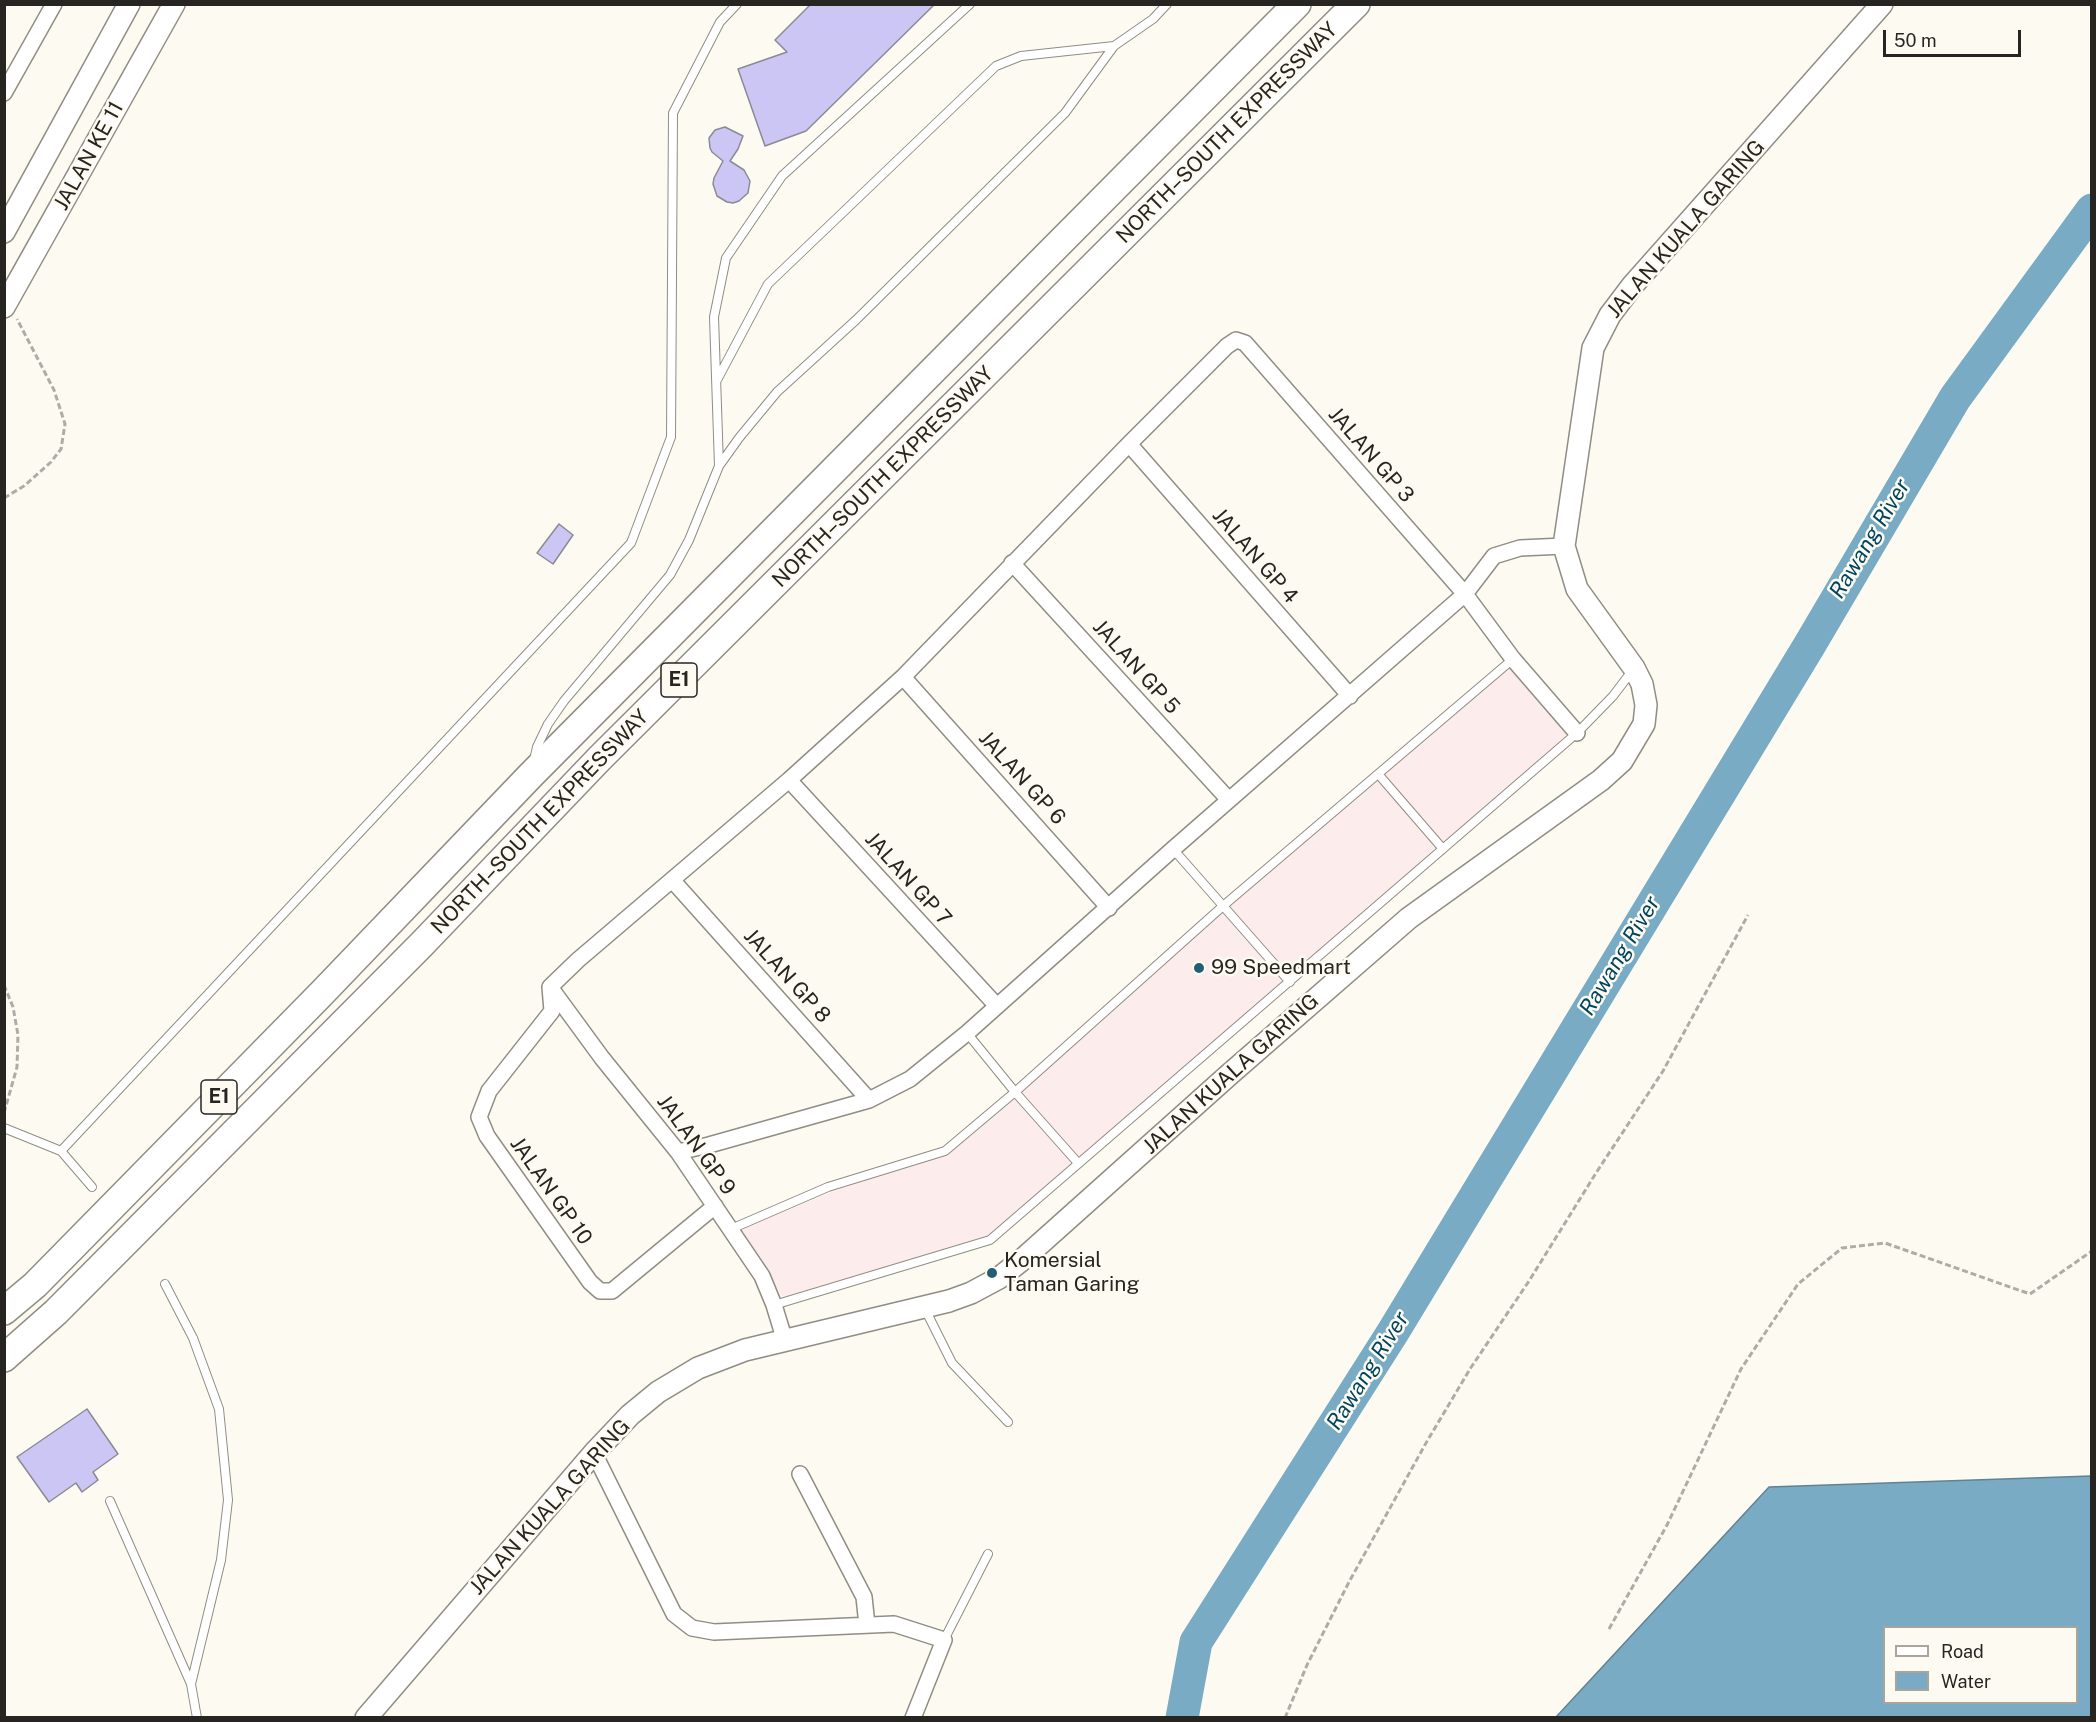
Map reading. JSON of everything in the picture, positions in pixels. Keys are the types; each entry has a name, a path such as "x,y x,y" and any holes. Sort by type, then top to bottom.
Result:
{"highway":[{"name":"NORTH–SOUTH EXPRESSWAY","path":"4,1311 35,1285 306,1009 531,775 1297,4"},
{"name":"NORTH–SOUTH EXPRESSWAY","path":"4,1358 56,1312 422,944 599,759 1356,4"}],"street":[{"path":"4,93 9,74 54,4"},
{"name":"JALAN KE 11","path":"4,232 129,4"},
{"name":"JALAN KE 11","path":"8,310 174,4"},
{"name":"JALAN KUALA GARING","path":"366,1718 594,1453 630,1415 658,1392 698,1368 745,1350 924,1307 970,1293 999,1278 1409,918 1600,780 1622,761 1644,724 1646,705 1642,684 1634,668 1577,589 1564,546 1593,348 1610,315 1632,286 1882,4"},
{"name":"JALAN GP 3","path":"1129,444 1227,346 1236,340 1245,344 1465,594 1513,659 1577,733"},
{"path":"550,987 578,960 789,780 903,677 1129,444"},
{"name":"JALAN GP 4","path":"1129,444 1350,696"},
{"path":"678,1152 709,1146 869,1100 909,1079 967,1033 996,1005 1465,594 1494,556 1520,548 1564,546"},
{"name":"JALAN GP 5","path":"1012,563 1229,800"},
{"name":"JALAN GP 6","path":"903,677 1109,908"},
{"name":"JALAN GP 7","path":"789,780 996,1005"},
{"name":"JALAN GP 8","path":"673,881 869,1100"},
{"name":"JALAN GP 9","path":"550,987 602,1058 678,1152 716,1206 762,1276 785,1341"},
{"name":"JALAN GP 10","path":"550,987 552,1011 489,1091 479,1117 487,1136 590,1282 600,1291 612,1291 716,1206"},
{"path":"594,1453 674,1614 692,1628 714,1632 894,1624 944,1640 913,1718"},
{"path":"800,1474 864,1597 867,1625"}],"lane":[{"path":"61,1151 631,543 671,437 673,112 720,22 737,4"},
{"path":"719,466 714,317 726,258 782,176 970,4"},
{"path":"531,775 537,747 548,724 564,701 670,576 689,540 719,466 739,438 777,392 856,320 1065,113 1114,46 1153,19 1167,4"},
{"path":"716,381 768,284 996,66 1021,56 1114,46"},
{"path":"731,1230 828,1187 945,1151 1015,1092 1223,906 1513,659"},
{"path":"774,1305 990,1240 1577,733 1613,696 1634,668"},
{"path":"1379,775 1443,849"},
{"path":"1173,849 1290,982"},
{"path":"967,1033 1015,1092 1078,1163"},
{"path":"4,1128 61,1151 92,1187"},
{"path":"165,1284 193,1338 219,1409 228,1500 221,1560 191,1684"},
{"path":"924,1307 952,1363 1008,1422"},
{"path":"110,1502 191,1684 196,1718"},
{"path":"944,1640 988,1554"}],"path":[{"path":"4,498 24,486 51,462 61,449 65,424 54,390 18,320 8,310"},
{"path":"1285,1718 1307,1665 1349,1582 1426,1443 1470,1369 1663,1071 1748,915"},
{"path":"4,985 13,1007 18,1035 17,1067 4,1113"},
{"path":"1609,1629 1667,1525 1741,1369 1798,1284 1842,1248 1885,1244 2030,1294 2091,1251"}],"shaded area":[{"path":"1510,667 1568,734 1243,1018 989,1236 783,1297 739,1231 831,1192 947,1154 1107,1016 1235,901"}],"water":[{"path":"2091,1476 2091,1717 1556,1717 1769,1487"}],"building":[{"path":"811,4 935,4 806,131 765,146 738,69 787,52 775,40"},
{"path":"725,127 743,136 730,161 744,170 750,181 748,193 733,203 717,196 713,184 723,161 712,152 709,138 715,130"},
{"path":"559,524 573,535 553,564 537,553"},
{"path":"87,1409 118,1454 93,1472 98,1480 82,1492 76,1483 49,1502 17,1457"}],"waterway":[{"name":"Rawang River","path":"1182,1718 1196,1642 1393,1332 1809,646 1955,398 2092,210"}],"place":[{"name":"99 Speedmart","path":"1199,968"},
{"name":"Komersial Taman Garing","path":"992,1273"}]}
